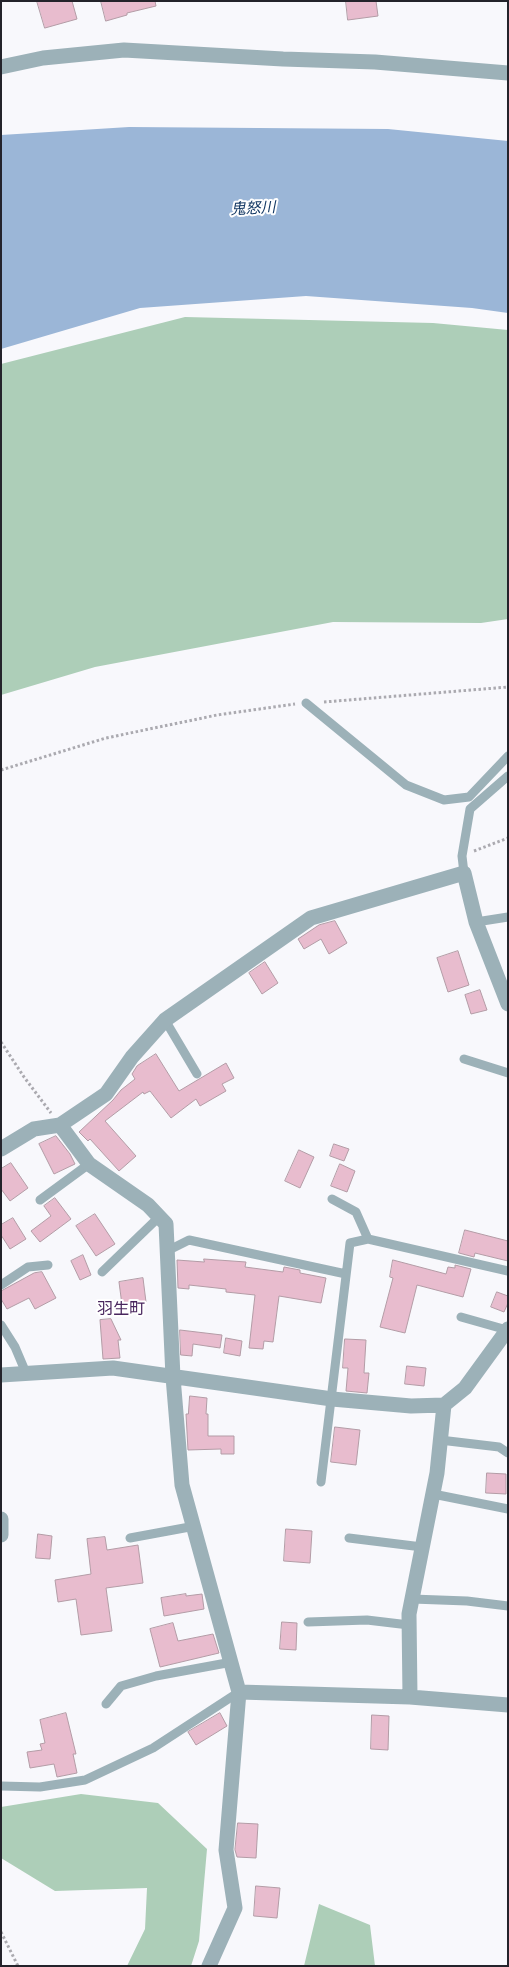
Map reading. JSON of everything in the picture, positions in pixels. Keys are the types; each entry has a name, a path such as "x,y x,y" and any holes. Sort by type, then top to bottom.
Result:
{"street":[{"path":"1,67 43,58 124,50 283,60 375,62 508,73"},
{"path":"1,1149 34,1129 60,1125 106,1094 132,1057 165,1020 310,918 464,873 476,922 508,1004"},
{"path":"60,1125 89,1164 148,1205 166,1224 173,1377 182,1485 195,1526 239,1692 226,1850 235,1908 210,1966"},
{"path":"1,1376 113,1368 332,1400 411,1406 444,1405 465,1388 507,1330"},
{"path":"410,1697 409,1625 412,1599 433,1494 444,1405"},
{"path":"1,1520 1,1535"},
{"path":"239,1692 410,1697 508,1705"}],"lane":[{"path":"306,703 406,785 444,800 469,797 508,756"},
{"path":"464,873 462,856 470,809 508,776"},
{"path":"476,922 508,916"},
{"path":"165,1020 197,1074"},
{"path":"464,1060 508,1073"},
{"path":"40,1200 89,1164"},
{"path":"332,1199 356,1212 368,1239"},
{"path":"102,1272 159,1217"},
{"path":"321,1482 350,1243 368,1239 508,1271"},
{"path":"167,1251 188,1240 346,1274"},
{"path":"1,1285 28,1267 48,1264"},
{"path":"461,1317 507,1330"},
{"path":"1,1325 15,1348 26,1373"},
{"path":"440,1440 499,1447 508,1454"},
{"path":"433,1494 508,1510"},
{"path":"130,1538 195,1526"},
{"path":"349,1538 422,1547"},
{"path":"412,1599 467,1600 508,1606"},
{"path":"308,1622 367,1620 409,1625"},
{"path":"106,1704 121,1686 156,1676 232,1662"},
{"path":"1,1786 40,1787 85,1780 153,1748 239,1692"}],"path":[{"path":"1,770 106,738 217,715 288,704 508,687"},
{"path":"462,856 508,838"},
{"path":"1,1042 24,1077 60,1125"},
{"path":"1,1932 18,1966"}],"green space":[{"path":"185,317 433,323 508,330 508,619 481,623 333,622 95,667 1,695 1,364"},
{"path":"81,1794 158,1803 207,1849 199,1941 191,1966 127,1966 145,1929 147,1888 55,1891 1,1858 1,1807"},
{"path":"319,1904 370,1925 375,1966 304,1966"}],"water":[{"name":"鬼怒川","path":"129,127 388,129 508,141 508,313 472,308 306,296 140,308 1,349 1,135"}],"building":[{"path":"37,1 72,1 77,19 45,28"},
{"path":"101,1 155,1 156,6 127,13 127,15 106,21"},
{"path":"346,1 376,1 378,16 348,20"},
{"path":"335,921 347,943 329,954 321,939 304,949 298,939 319,925"},
{"path":"458,951 469,985 448,992 437,958"},
{"path":"265,962 278,983 262,994 249,973"},
{"path":"480,990 487,1010 471,1014 465,995"},
{"path":"156,1054 179,1091 226,1063 234,1078 222,1084 226,1091 200,1106 196,1099 171,1118 150,1091 144,1094 143,1092 105,1121 136,1156 119,1171 90,1139 88,1141 79,1132 121,1090 135,1079 132,1074 137,1066"},
{"path":"56,1136 75,1164 54,1174 39,1144"},
{"path":"334,1144 349,1149 344,1161 330,1156"},
{"path":"299,1150 314,1157 300,1188 285,1181"},
{"path":"11,1163 28,1188 10,1201 1,1189 1,1169"},
{"path":"340,1164 355,1171 347,1192 331,1186"},
{"path":"55,1198 71,1219 40,1242 31,1231 51,1216 44,1206"},
{"path":"95,1214 115,1244 96,1256 76,1226"},
{"path":"13,1218 26,1239 10,1249 1,1235 1,1225"},
{"path":"465,1230 508,1241 508,1261 475,1253 474,1257 459,1253"},
{"path":"83,1255 91,1275 80,1280 71,1261"},
{"path":"204,1259 246,1262 245,1267 283,1272 284,1267 300,1270 300,1273 326,1278 321,1303 279,1296 273,1342 264,1341 263,1349 249,1348 255,1295 226,1292 226,1289 189,1285 189,1289 178,1288 177,1260 204,1262"},
{"path":"393,1260 446,1274 448,1267 455,1268 455,1265 471,1269 463,1297 417,1285 405,1333 380,1327 393,1278 390,1277"},
{"path":"42,1272 56,1298 35,1309 29,1298 7,1309 1,1299 1,1291 34,1273"},
{"path":"143,1278 146,1302 122,1305 119,1282"},
{"path":"497,1292 508,1296 508,1303 504,1312 491,1307"},
{"path":"111,1319 121,1340 118,1340 120,1358 103,1359 100,1320"},
{"path":"180,1330 222,1335 220,1348 193,1344 192,1356 181,1355"},
{"path":"226,1338 242,1341 240,1356 224,1353"},
{"path":"345,1339 366,1340 364,1373 369,1373 367,1393 346,1391 348,1368 343,1368"},
{"path":"407,1366 426,1368 424,1386 405,1384"},
{"path":"190,1396 207,1398 208,1436 234,1436 234,1454 221,1454 221,1449 188,1450 186,1414 188,1414"},
{"path":"335,1427 360,1430 356,1465 331,1462"},
{"path":"487,1473 506,1474 506,1494 486,1493"},
{"path":"286,1529 312,1531 310,1563 284,1561"},
{"path":"38,1534 52,1536 50,1559 36,1558"},
{"path":"105,1537 107,1550 138,1545 143,1583 106,1588 112,1631 81,1635 76,1599 58,1602 55,1580 91,1574 87,1539"},
{"path":"186,1594 186,1596 202,1594 204,1609 164,1616 161,1598"},
{"path":"282,1622 297,1623 296,1650 280,1649"},
{"path":"173,1623 178,1641 213,1634 219,1653 160,1667 150,1629"},
{"path":"66,1713 76,1754 73,1754 77,1773 57,1777 54,1764 30,1768 27,1752 42,1750 40,1744 45,1743 40,1720"},
{"path":"220,1713 227,1726 196,1745 188,1732"},
{"path":"372,1715 389,1716 388,1750 371,1749"},
{"path":"238,1823 258,1824 256,1858 237,1857 235,1850"},
{"path":"256,1886 280,1888 277,1918 254,1916"}],"district":[{"name":"羽生町","path":"121,1310"}]}
